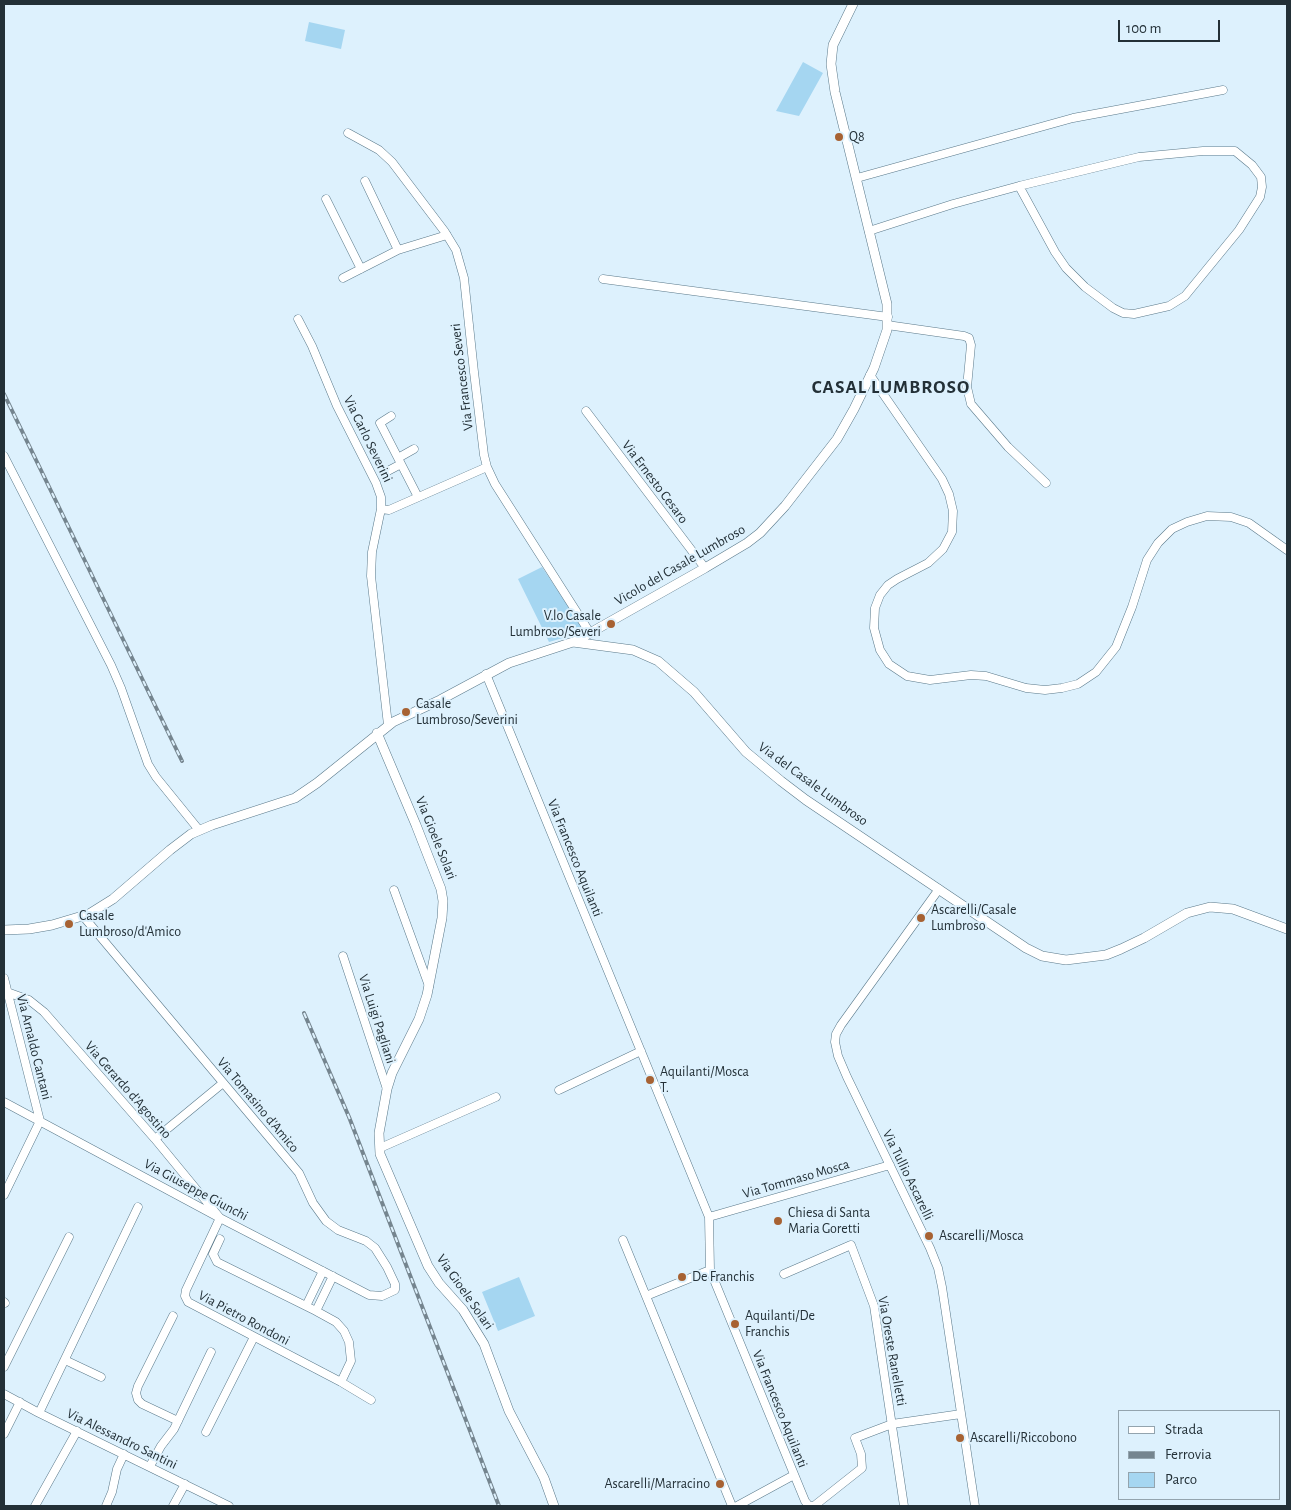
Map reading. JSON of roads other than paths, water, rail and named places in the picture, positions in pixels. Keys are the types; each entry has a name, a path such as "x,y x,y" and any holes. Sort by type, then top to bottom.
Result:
{"street":[{"name":"Vicolo del Casale Lumbroso","path":"574,642 756,537 780,512 841,432 870,375 883,344 888,321 887,304 834,88 831,60 833,46 853,4"},
{"path":"856,178 1073,118 1223,90"},
{"name":"Via Francesco Severi","path":"348,133 379,150 390,159 447,235 458,254 463,274 487,467 495,484 590,633"},
{"path":"869,231 953,204 1019,186 1135,157 1203,151 1231,151 1238,153 1252,164 1261,177 1262,187 1260,196 1239,230 1185,296 1169,306 1134,314 1123,313 1112,308 1085,287 1069,271 1055,252 1019,186"},
{"path":"365,181 398,250"},
{"path":"326,199 361,269"},
{"path":"343,278 398,250 447,235"},
{"path":"603,279 888,321 969,338 971,345 967,384 971,404 1008,447 1046,482"},
{"name":"Via Carlo Severini","path":"298,319 312,346 341,415 376,483 381,497 381,509 373,546 371,570 388,725"},
{"path":"870,375 942,478 949,494 953,511 951,536 941,552 928,563 890,584 880,595 876,606 874,628 880,650 888,662 906,676 930,680 971,675 986,676 1026,688 1045,690 1078,684 1096,672 1116,647 1132,608 1148,558 1162,538 1176,527 1207,516 1231,517 1249,523 1287,550"},
{"name":"Via Ernesto Cesaro","path":"586,410 705,568"},
{"path":"392,416 380,423 418,498"},
{"path":"384,473 414,449"},
{"path":"4,456 111,665 148,764 156,777 199,830"},
{"path":"381,509 389,510 487,467"},
{"name":"Via del Casale Lumbroso","path":"4,930 40,927 83,916 113,899 170,850 199,830 297,797 388,725 516,660 574,642 633,650 658,661 694,692 735,740 758,763 806,800 1031,951 1042,956 1054,959 1080,959 1106,955 1144,938 1187,913 1210,907 1233,909 1287,929"},
{"name":"Via Francesco Aquilanti","path":"486,674 709,1217 710,1270 794,1475 809,1506 814,1506 862,1468 861,1454 855,1438 892,1424"},
{"name":"Via Gioele Solari","path":"377,733 442,892 442,915 430,988 419,1019 392,1073 387,1089 380,1124 380,1148 383,1164 426,1262 481,1337 511,1414 540,1469 554,1506"},
{"path":"394,890 430,988"},
{"name":"Via Tullio Ascarelli","path":"939,890 841,1025 835,1037 837,1053 844,1070 938,1268 975,1506"},
{"name":"Via Tomasino d'Amico","path":"83,916 299,1173 313,1202 326,1221 336,1229 366,1241 379,1253 395,1287 391,1293 377,1297"},
{"name":"Via Luigi Pagliani","path":"343,956 387,1089"},
{"name":"Via Arnaldo Cantani","path":"4,978 40,1121"},
{"name":"Via Gerardo d'Agostino","path":"7,992 28,1000 42,1010 155,1139 220,1218"},
{"path":"559,1090 641,1051"},
{"path":"155,1139 223,1083"},
{"path":"380,1148 496,1097"},
{"name":"Via Giuseppe Giunchi","path":"4,1102 220,1218 369,1295 377,1297"},
{"path":"4,1195 40,1121"},
{"name":"Via Tommaso Mosca","path":"709,1217 890,1165"},
{"path":"39,1413 138,1207"},
{"name":"Via Pietro Rondoni","path":"220,1218 186,1290 185,1296 190,1305 341,1382 371,1400"},
{"path":"4,1367 69,1237"},
{"path":"220,1239 213,1254 216,1262 316,1311 336,1322 344,1330 349,1342 350,1361 341,1382"},
{"path":"623,1240 732,1506"},
{"name":"Via Oreste Ranelletti","path":"784,1274 851,1246 874,1306 904,1506"},
{"path":"646,1296 710,1270"},
{"path":"306,1306 323,1271"},
{"path":"316,1311 333,1276"},
{"path":"173,1316 136,1392 138,1400 142,1404 178,1420"},
{"path":"206,1432 254,1337"},
{"path":"150,1466 161,1446 172,1432 211,1352"},
{"path":"65,1360 101,1377"},
{"name":"Via Alessandro Santini","path":"4,1394 229,1506"},
{"path":"4,1434 20,1402"},
{"path":"892,1424 961,1414"},
{"path":"35,1506 77,1431"},
{"path":"106,1506 112,1492 117,1469 124,1454"},
{"path":"737,1506 794,1475"},
{"path":"173,1506 185,1484"}],"railway":[{"path":"4,394 182,761"},
{"path":"304,1013 349,1117 499,1506"}],"place":[{"name":"Q8","path":"839,137"},
{"name":"V.lo Casale Lumbroso/Severi","path":"611,624"},
{"name":"Casale Lumbroso/Severini","path":"406,712"},
{"name":"Ascarelli/Casale Lumbroso","path":"921,918"},
{"name":"Casale Lumbroso/d'Amico","path":"69,924"},
{"name":"Aquilanti/Mosca T.","path":"650,1080"},
{"name":"Chiesa di Santa Maria Goretti","path":"778,1221"},
{"name":"Ascarelli/Mosca","path":"929,1236"},
{"name":"De Franchis","path":"682,1277"},
{"name":"Aquilanti/De Franchis","path":"735,1324"},
{"name":"Ascarelli/Riccobono","path":"960,1438"},
{"name":"Ascarelli/Marracino","path":"720,1484"}],"district":[{"name":"CASAL LUMBROSO","path":"891,387"}]}
